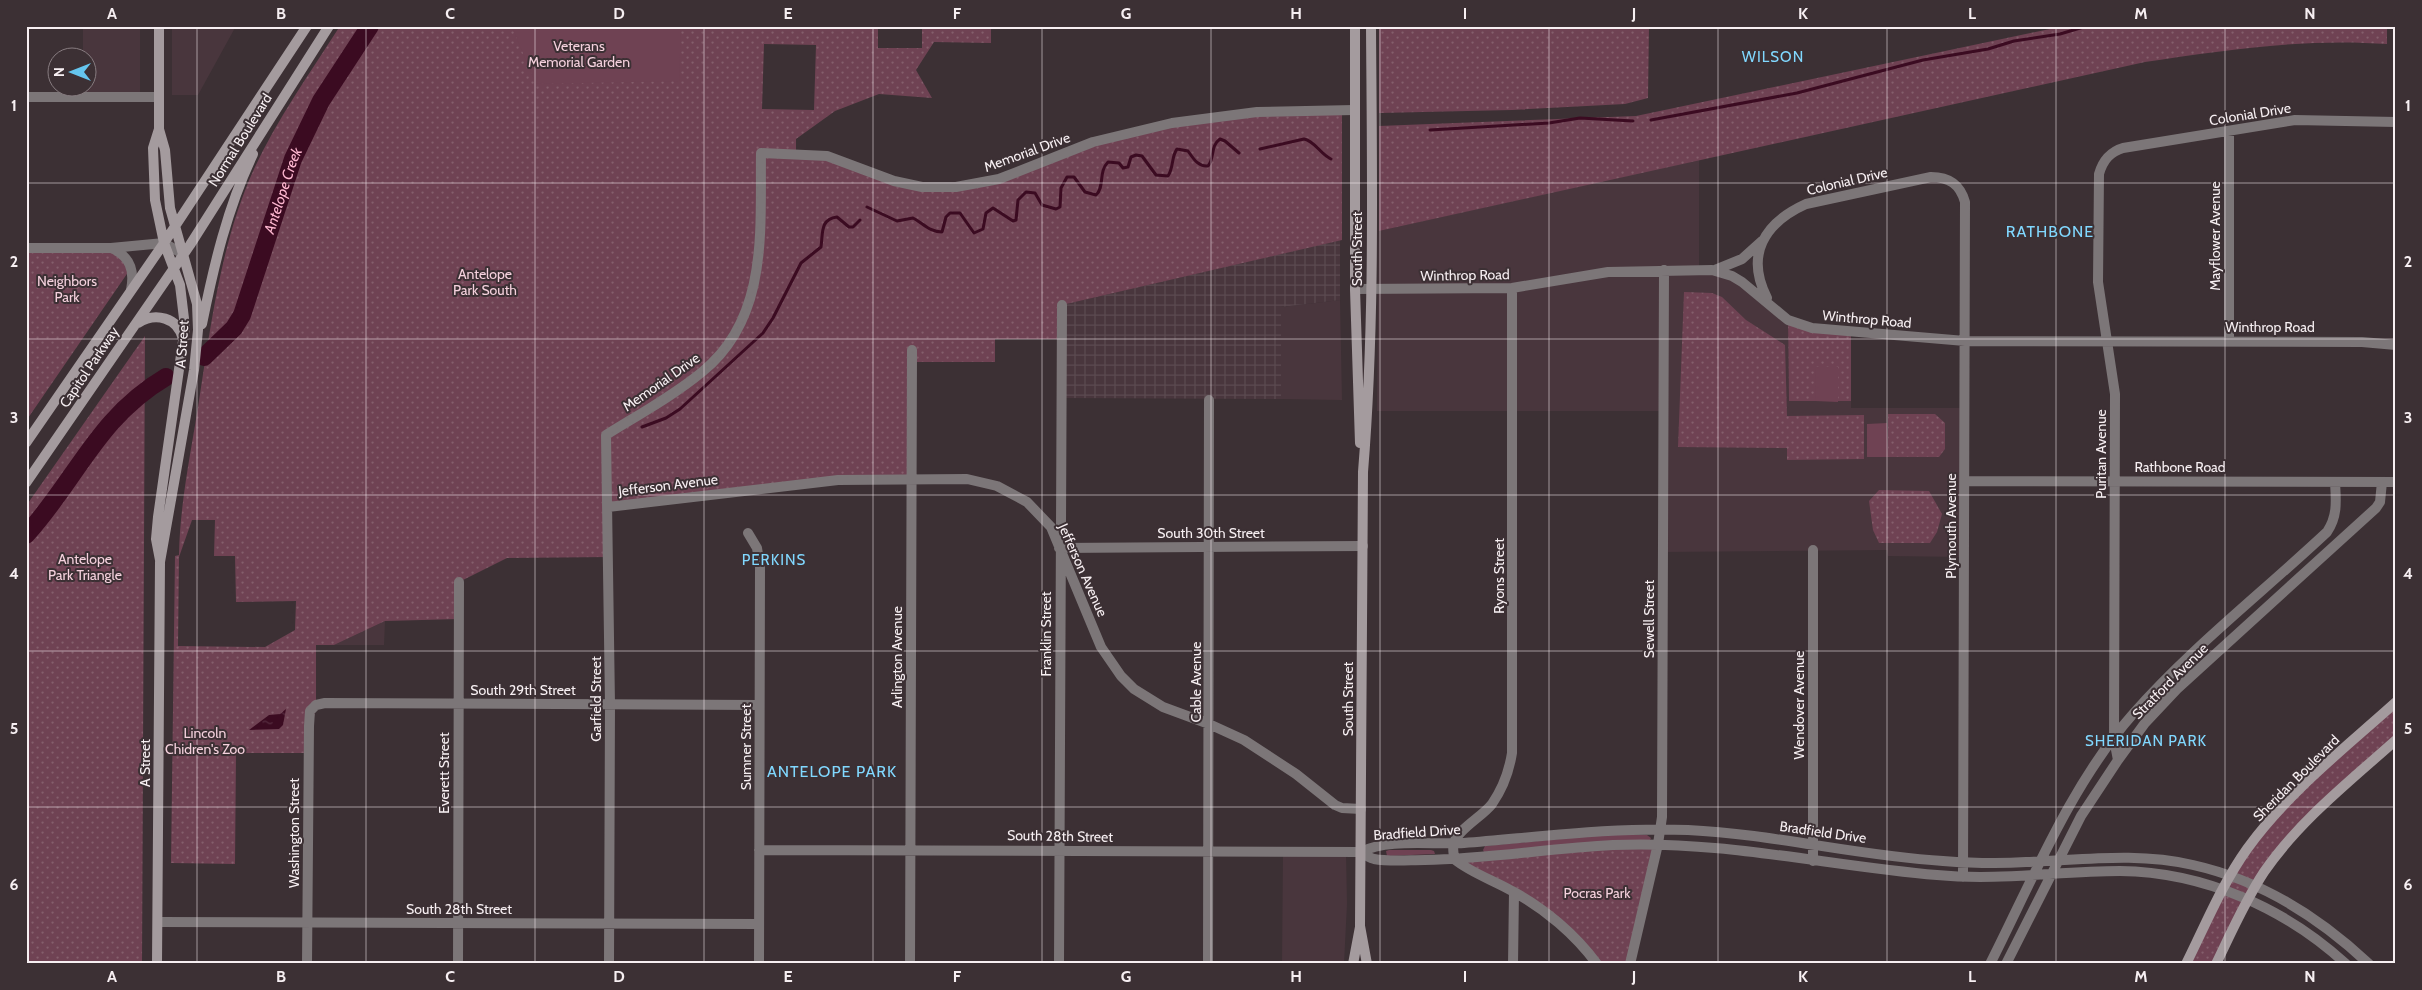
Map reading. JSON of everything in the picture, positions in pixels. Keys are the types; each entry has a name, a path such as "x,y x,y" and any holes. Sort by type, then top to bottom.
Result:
{"main road":[{"name":"A Street","path":"158,964 160,562 198,347 198,304 190,271 174,227 168,195 165,150 159,129 159,26"},
{"name":"Normal Boulevard","path":"174,227 307,26"},
{"name":"Normal Boulevard","path":"174,267 329,26"},
{"name":"South Street","path":"1355,26 1355,289 1358,416 1363,472"},
{"name":"South Street","path":"1354,964 1360,926 1363,472 1368,408 1371,289 1371,26"},
{"path":"198,347 218,251 228,216 248,166 275,110"},
{"name":"A Street","path":"159,129 153,148 153,185 157,215 164,243 174,267 184,306 185,327 158,517 156,539 160,562"},
{"name":"Capitol Parkway","path":"26,443 174,227"},
{"name":"Capitol Parkway","path":"26,483 174,267"},
{"path":"132,329 147,318 162,318 172,322 179,329 184,344"},
{"name":"Sheridan Boulevard","path":"2186,964 2246,850 2290,798 2396,702"},
{"path":"2216,964 2255,886 2283,846 2302,825 2396,740"},
{"name":"South Street","path":"1360,926 1367,964"}],"street":[{"path":"26,97 159,97"},
{"name":"Memorial Drive","path":"606,435 703,372 717,358 737,331 751,300 760,256 761,153 827,156 894,181 922,187 956,187 1000,179 1093,142 1172,123 1257,112 1354,110"},
{"name":"Colonial Drive","path":"2111,153 2123,148 2295,120 2396,122"},
{"name":"Mayflower Avenue","path":"2228,340 2229,131"},
{"name":"Puritan Avenue","path":"2111,153 2104,161 2099,174 2098,282 2115,394 2114,739 2118,760"},
{"name":"Colonial Drive","path":"1712,270 1742,259 1762,241 1775,223 1806,204 1931,177 1940,177 1952,181"},
{"name":"Plymouth Avenue","path":"1952,181 1962,192 1965,202 1963,877"},
{"name":"Colonial Drive","path":"1762,241 1757,270 1760,286 1771,306"},
{"path":"26,248 111,248 164,243 183,254"},
{"path":"111,248 124,255 130,265 133,276 131,290"},
{"name":"Sewell Street","path":"1630,964 1661,830 1664,270"},
{"name":"Winthrop Road","path":"1355,289 1512,288 1597,273 1712,270 1732,276 1742,282 1788,320 1812,328 1965,341 2228,340 2362,342 2396,345"},
{"name":"Ryons Street","path":"1453,843 1458,835 1486,810 1499,793 1507,774 1512,753 1512,288"},
{"name":"Franklin Street","path":"1059,964 1062,305"},
{"name":"Arlington Avenue","path":"910,964 912,350"},
{"name":"Cable Avenue","path":"1208,964 1209,400"},
{"name":"Garfield Street","path":"606,435 610,704 608,964"},
{"name":"Jefferson Avenue","path":"608,507 838,480 975,480 1012,492 1041,515 1056,535 1101,646 1121,676 1149,700 1209,724 1271,756 1335,805 1361,809"},
{"name":"Rathbone Road","path":"1965,481 2396,482"},
{"name":"Stratford Avenue","path":"1990,964 2072,804 2114,739 2132,714 2174,672 2327,532 2333,523 2336,512 2335,482"},
{"name":"Stratford Avenue","path":"2006,964 2081,816 2145,723 2177,689 2376,508 2380,502 2382,482"},
{"name":"Sumner Street","path":"748,533 757,548 760,567 759,964"},
{"name":"South 30th Street","path":"1060,548 1362,546"},
{"name":"Wendover Avenue","path":"1813,550 1813,861"},
{"name":"Everett Street","path":"458,964 459,582"},
{"name":"South 29th Street","path":"316,705 325,703 759,705"},
{"name":"Washington Street","path":"308,964 308,726 310,710 316,705"},
{"name":"Bradfield Drive","path":"1361,852 1373,846 1453,843 1592,831 1661,830 1740,834 1917,859 1963,862 2042,862 2112,857 2153,859 2191,864 2231,876 2255,886 2328,928 2368,964"},
{"path":"1453,843 1454,859 1464,867 1514,892 1557,922 1597,964"},
{"name":"Bradfield Drive","path":"1361,852 1373,859 1454,859 1571,848 1658,844 1723,848 1813,861 1963,877 2034,877 2104,872 2134,872 2170,876 2224,890 2248,900 2309,933 2346,964"},
{"name":"South 28th Street","path":"759,850 911,849 1361,852"},
{"path":"1513,964 1514,892"},
{"name":"South 28th Street","path":"158,922 759,924"}],"shaded area":[{"path":"83,26 140,26 140,97 98,97 98,48 83,48"},
{"path":"172,26 236,26 198,95 172,95"},
{"path":"1699,159 1699,270 1723,272 1788,320 1789,401 1851,401 1851,408 1965,408 1964,557 1888,556 1887,550 1663,552 1663,411 1377,411 1379,231"},
{"path":"1340,240 1340,300 1281,307 1281,399 1061,398 1062,305"},
{"path":"1340,300 1342,400 1281,399 1281,307"},
{"path":"385,621 384,645 334,645"},
{"path":"1283,851 1346,852 1347,904 1344,964 1282,964"}],"green space":[{"name":"Antelope Park South","path":"340,26 878,26 878,48 922,48 922,26 991,26 991,43 934,42 916,70 932,98 879,94 835,111 796,139 796,153 804,153 883,178 956,187 1172,123 1342,110 1342,240 1062,305 1062,339 995,339 995,362 913,362 911,479 838,480 609,507 609,557 507,558 459,582 459,619 385,621 334,645 316,645 316,705 308,753 236,753 235,864 171,863 175,556 179,555 184,494 214,308 234,223 254,169 283,114","holes":["764,44 816,45 814,110 762,109","192,520 215,520 214,556 235,556 236,602 296,601 295,630 265,647 178,646 179,557"]},
{"name":"Veterans Memorial Garden","path":"681,26 679,81 536,84 512,27"},
{"path":"1379,26 1649,26 1648,98 1625,104 1512,110 1379,113"},
{"path":"2064,26 2387,26 2387,44 2326,43 2265,46 2145,62 1379,231 1379,126 1636,116"},
{"name":"Neighbors Park","path":"26,248 111,248 131,268 26,421"},
{"path":"1684,292 1712,293 1722,297 1746,320 1785,345 1787,416 1864,415 1864,459 1787,460 1787,448 1678,447"},
{"path":"1788,320 1851,331 1851,401 1789,401"},
{"name":"Antelope Park Triangle","path":"145,336 142,964 26,964 26,506"},
{"path":"1816,367 1838,367 1838,402 1815,401"},
{"path":"1888,414 1935,414 1945,423 1945,449 1939,457 1888,457"},
{"path":"1887,423 1888,457 1867,457 1867,424"},
{"path":"1879,490 1929,491 1942,514 1937,532 1930,543 1879,543 1873,530 1869,501"},
{"path":"2396,702 2396,740 2283,846 2216,964 2186,964 2224,890 2267,823"},
{"path":"1601,835 1647,835 1651,838 1650,840 1484,852 1483,850 1485,846"},
{"name":"Pocras Park","path":"1658,844 1630,964 1597,964 1557,922 1454,859"},
{"path":"1431,850 1435,854 1387,856 1386,851"}],"water":[{"path":"286,709 283,725 279,729 249,730 269,715 280,714"}],"waterway":[{"name":"Antelope Creek","path":"204,357 234,328 242,315 293,159 321,101 370,26"},
{"path":"1651,120 1797,93 1923,60 1988,49 2014,41 2060,34 2087,26"},
{"path":"1430,130 1549,123 1580,118 1633,121"},
{"path":"867,207 897,221 913,218 937,232 942,232 946,217 950,213 960,213 974,233 983,229 986,213 993,208 1013,221 1016,220 1018,200 1026,192 1035,193 1042,205 1056,209 1060,207 1061,188 1067,177 1074,177 1085,192 1096,195 1099,192 1103,170 1108,162 1119,163 1123,168 1128,167 1131,157 1136,155 1142,156 1156,175 1168,176 1177,149 1188,151 1196,162 1204,166 1208,166 1210,163 1215,145 1220,139 1239,153"},
{"path":"1260,149 1304,139 1311,142 1331,159"},
{"path":"642,427 666,418 680,409 763,333 773,318 801,263 821,247 823,228 828,221 837,217 849,227 853,227 860,220"},
{"name":"Antelope Creek","path":"26,535 44,514 105,430 142,393 166,377"}],"district":[{"name":"WILSON","path":"1773,57"},
{"name":"RATHBONE","path":"2050,231"},
{"name":"PERKINS","path":"774,560"},
{"name":"SHERIDAN PARK","path":"2146,741"},
{"name":"ANTELOPE PARK","path":"832,771"}],"park label":[{"name":"Lincoln Chidren's Zoo","path":"205,742"}]}
